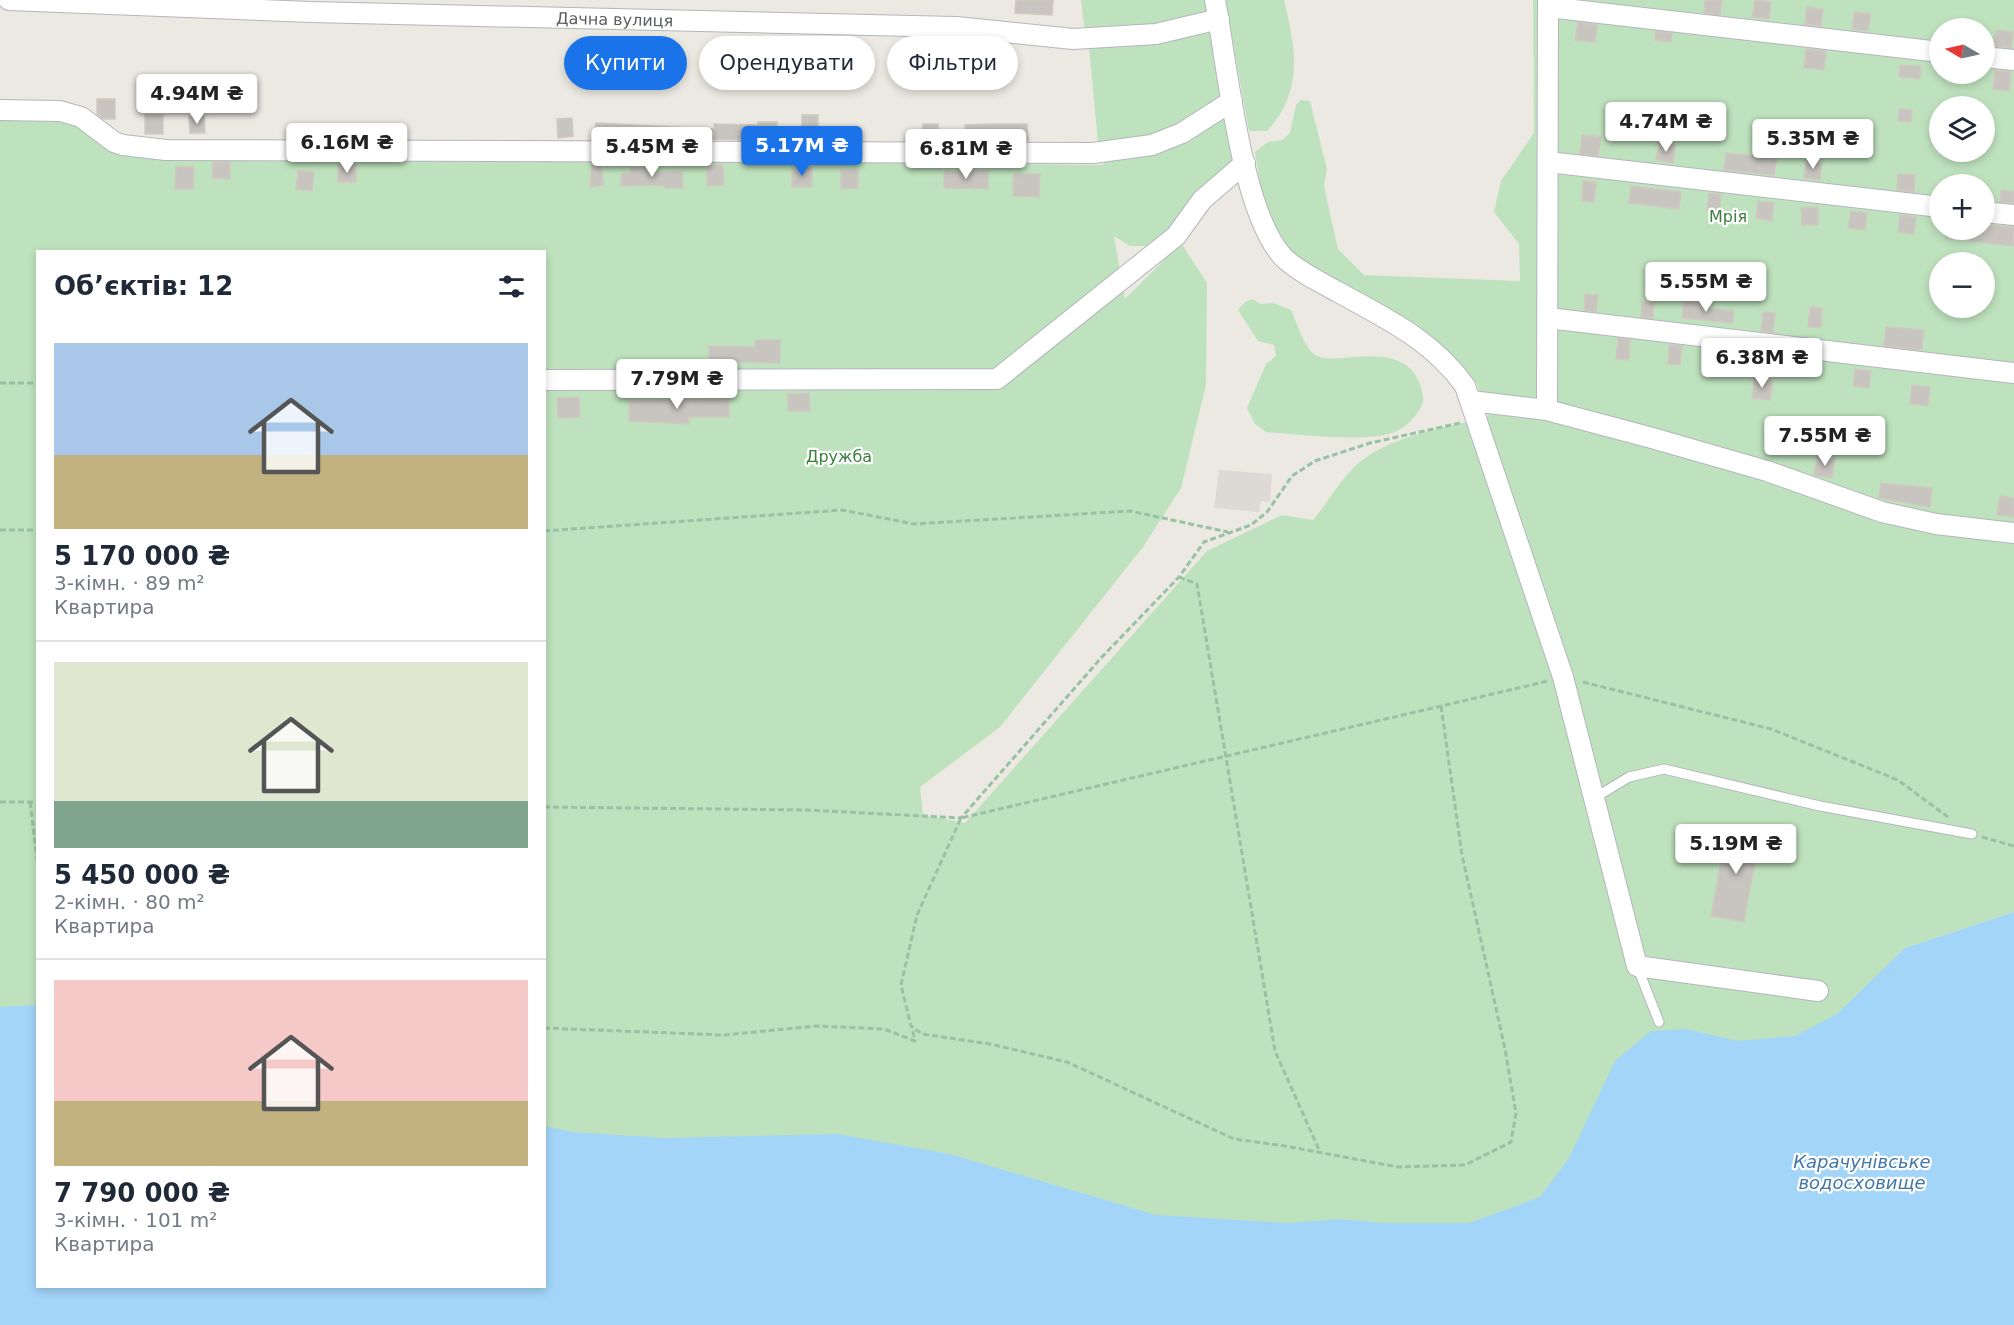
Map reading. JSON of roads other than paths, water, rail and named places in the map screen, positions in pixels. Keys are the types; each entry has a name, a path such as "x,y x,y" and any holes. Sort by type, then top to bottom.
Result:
{"street":[{"name":"Дачна вулиця","path":"9,0 311,12 956,27 1073,39 1156,34 1217,9"},
{"path":"1547,410 1548,4 1929,51"},
{"path":"1217,9 1245,163 1258,217 1271,243 1286,259 1307,275 1426,343 1448,363 1465,386 1563,678 1596,797 1637,966 1818,991"},
{"path":"1995,58 2014,60"},
{"path":"0,110 60,111 81,117 114,142 166,150 1093,153 1152,145 1182,133 1232,101"},
{"path":"1548,162 1929,206"},
{"path":"546,380 997,379 1176,236 1202,200 1245,163"},
{"path":"1995,213 2014,215"},
{"path":"1548,318 2014,373"},
{"path":"1474,410 1496,402 1547,410 1767,471 1882,512 1936,524 2014,533"}],"lane":[{"path":"1596,797 1629,777 1664,769 1820,806 1972,834"},
{"path":"1637,966 1659,1022"}],"water":[{"name":"Карачунівське водосховище","path":"2014,912 2014,1325 0,1325 0,1007 36,1005 36,1288 546,1288 546,1126 572,1132 664,1138 837,1134 950,1154 1156,1215 1287,1223 1342,1219 1383,1223 1469,1223 1540,1197 1569,1158 1615,1061 1651,1031 1687,1029 1737,1041 1795,1036 1837,1014 1905,948"}],"park label":[{"name":"Мрія","path":"1728,216"},
{"name":"Дружба","path":"839,456"}]}
